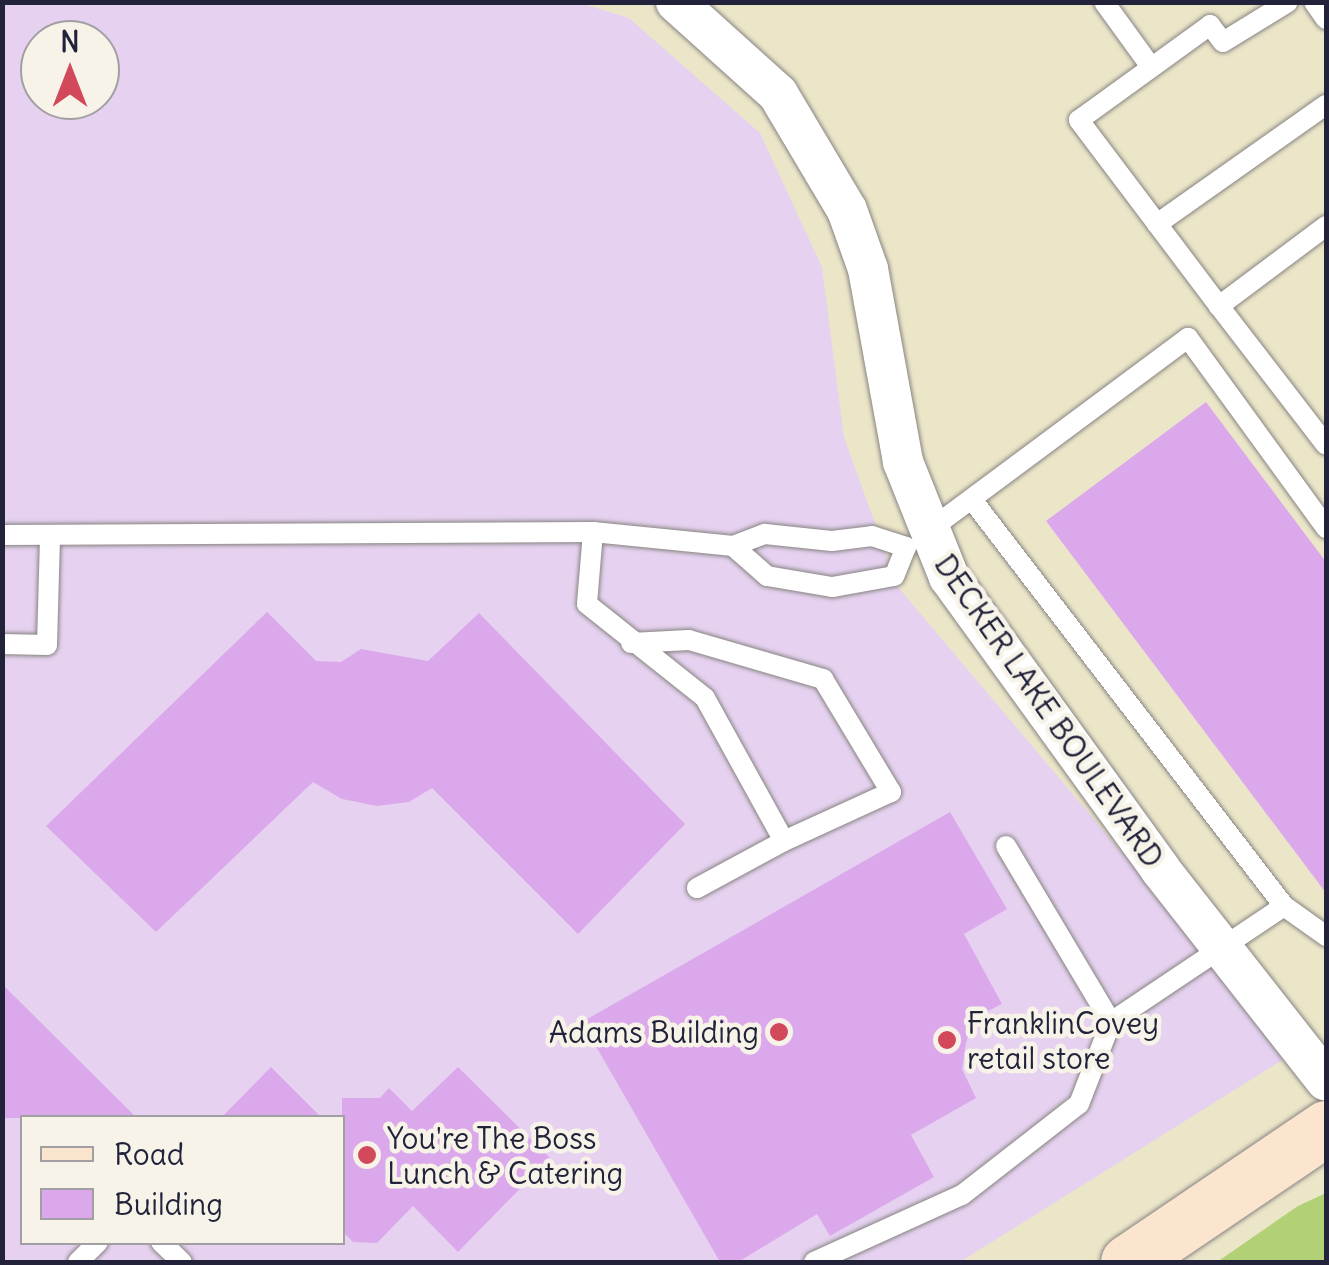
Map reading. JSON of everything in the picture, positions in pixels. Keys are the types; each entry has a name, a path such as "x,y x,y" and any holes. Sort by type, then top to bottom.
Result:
{"street":[{"name":"DECKER LAKE BOULEVARD","path":"676,2 778,94 848,210 868,269 916,540 960,592 1326,1082"},
{"path":"1128,1262 1326,1128"}],"lane":[{"path":"1104,2 1151,67"},
{"path":"1288,2 1223,42 1210,25 1079,120 1326,445"},
{"path":"1314,2 1326,20"},
{"path":"1157,224 1326,105"},
{"path":"1219,306 1326,226"},
{"path":"734,546 767,576 832,588 894,576 916,540 1188,338 1326,528"},
{"path":"973,501 1284,906 1326,936"},
{"path":"2,535 592,532 734,546 765,534 832,541 872,536 916,540"},
{"path":"592,532 587,604 631,643 705,698 784,841"},
{"path":"2,644 47,645 50,534"},
{"path":"631,643 689,640 824,679 891,792 784,841 698,888"},
{"path":"1006,846 1111,1022"},
{"path":"814,1262 962,1195 1079,1104 1111,1022 1284,906"}],"shaded area":[{"path":"577,2 629,18 760,133 822,267 844,437 898,587 1292,1054 960,1262 3,1262 2,3"}],"green space":[{"path":"1326,1193 1326,1262 1217,1262 1298,1206"}],"building":[{"path":"1206,402 1326,562 1326,893 1046,521"},
{"path":"267,612 316,661 341,662 361,649 428,661 479,613 685,824 578,934 432,788 409,802 377,806 342,799 313,782 156,932 46,826"},
{"name":"Adams Building","path":"950,812 1007,909 964,934 1002,1004 974,1018 966,1043 962,1069 976,1098 911,1135 934,1177 830,1236 817,1214 738,1262 720,1262 582,1022"},
{"path":"2,984 134,1115 2,1118"},
{"path":"271,1067 319,1115 224,1115"},
{"path":"458,1067 550,1158 458,1252 413,1206 377,1243 353,1242 345,1234 342,1098 380,1098 389,1088 412,1111"}],"place":[{"name":"Adams Building","path":"779,1032"},
{"name":"FranklinCovey retail store","path":"947,1040"},
{"name":"You're The Boss Lunch & Catering","path":"367,1155"}]}
